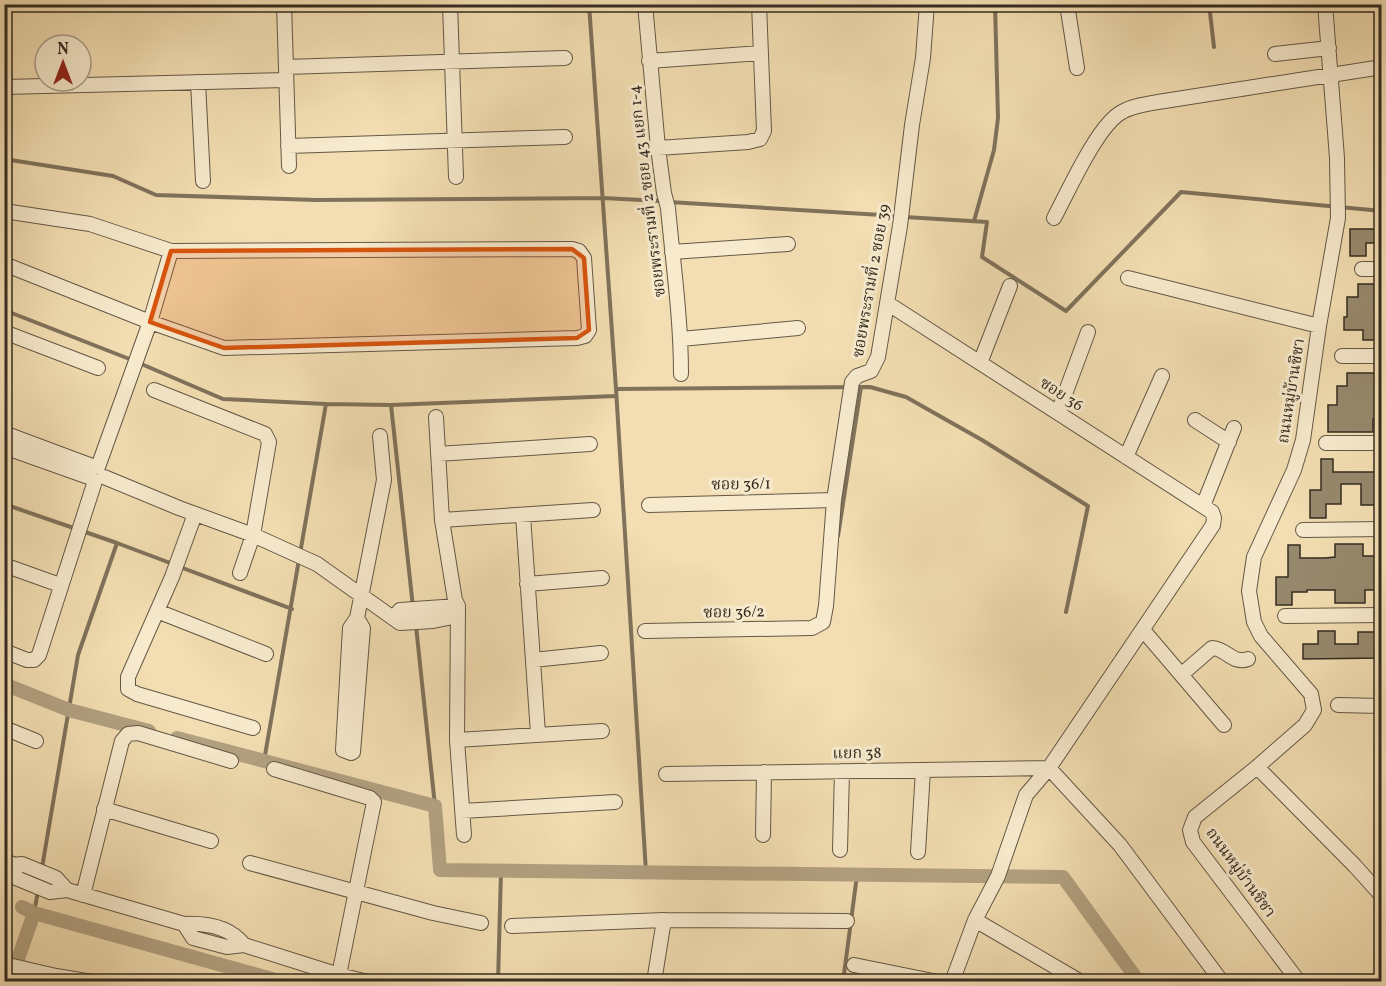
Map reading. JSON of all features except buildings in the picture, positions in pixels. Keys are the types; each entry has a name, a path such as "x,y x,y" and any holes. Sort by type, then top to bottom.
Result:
{"street":[{"path":"284,4 289,166"},
{"path":"450,4 456,177"},
{"name":"ซอยพระรามที่ 2 ซอย 43 แยก 1-4","path":"645,4 658,148 668,208 681,339 681,374"},
{"path":"658,148 748,142 760,139 764,131 759,4"},
{"name":"ซอยพระรามที่ 2 ซอย 39","path":"823,622 834,500 852,382 857,376 871,371 875,365 901,220 912,125 923,58 927,4"},
{"path":"1067,4 1077,68"},
{"name":"ถนนหมู่บ้านชิชา","path":"1299,981 1193,842 1190,830 1195,817 1305,725 1314,710 1311,694 1261,636 1254,622 1249,591 1254,557 1294,470 1303,440 1319,326 1338,218 1339,197 1332,74 1325,4"},
{"path":"1275,54 1329,48"},
{"path":"649,61 761,53"},
{"path":"4,87 198,82 286,73 452,62 565,58"},
{"path":"1054,218 1103,130 1119,113 1130,108 1158,102 1382,67"},
{"path":"198,82 203,180"},
{"path":"288,146 565,137"},
{"path":"4,211 90,224 171,251 572,249 579,251 584,258 589,330 585,336 577,338 224,348 150,322 4,264"},
{"path":"672,252 788,244"},
{"path":"4,651 27,660 34,660 39,655 81,519 150,322 171,251"},
{"path":"1362,269 1382,269"},
{"path":"1128,278 1319,326"},
{"path":"980,363 1010,286"},
{"name":"ซอย 36","path":"887,303 1212,512 1213,525 1143,630"},
{"path":"681,339 798,328"},
{"path":"4,332 98,368"},
{"path":"1058,413 1088,332"},
{"path":"1342,356 1382,356"},
{"path":"1126,457 1162,376"},
{"path":"154,390 268,437 253,535 240,573"},
{"path":"436,417 442,519 458,611 457,740 464,835"},
{"path":"1195,420 1228,442"},
{"path":"1203,506 1234,429"},
{"path":"4,433 96,474 253,535 317,564 398,617 458,611"},
{"path":"357,618 363,628 353,752 351,753 343,750 350,628 357,618 384,480 380,436"},
{"path":"1326,443 1382,443"},
{"path":"438,454 590,444"},
{"path":"4,447 96,474"},
{"name":"ซอย 36/1","path":"649,505 834,500"},
{"path":"442,519 593,510"},
{"path":"195,514 172,577 128,677 128,689 137,694 253,728"},
{"path":"523,514 538,734"},
{"path":"1303,530 1382,529"},
{"path":"4,564 60,585"},
{"path":"527,584 602,578"},
{"path":"157,611 266,654"},
{"path":"1285,616 1382,615"},
{"name":"ซอย 36/2","path":"645,631 812,628 823,622"},
{"path":"952,981 975,920 999,874 1026,795 1049,768 1143,630 1224,725"},
{"path":"1182,674 1212,648 1218,648 1240,661 1248,658"},
{"path":"533,660 601,653"},
{"path":"1338,705 1382,706"},
{"path":"4,728 36,741"},
{"path":"457,740 602,730"},
{"path":"83,895 122,741 128,734 138,733 231,761"},
{"path":"1257,767 1382,896"},
{"path":"1049,768 1120,845 1222,981"},
{"name":"แยก 38","path":"666,774 1049,768"},
{"path":"274,769 370,798 374,802 339,975"},
{"path":"918,852 923,770"},
{"path":"840,850 842,771"},
{"path":"763,835 764,772"},
{"path":"462,811 615,802"},
{"path":"104,809 211,842"},
{"path":"250,863 355,890 433,914 481,923"},
{"path":"67,890 56,878 15,864 16,878 45,891 67,890 184,924 201,923 228,931 237,936 244,945"},
{"path":"654,981 664,920"},
{"path":"512,926 664,920 847,921"},
{"path":"975,920 1081,981"},
{"path":"184,924 193,938 227,947 244,945 339,975 368,981"},
{"path":"4,964 55,979 92,981"},
{"path":"854,965 938,981"}],"highlighted area":[{"path":"572,249 584,258 589,330 577,338 224,348 150,322 171,251"}],"waterway":[{"path":"589,4 646,872"},
{"path":"974,221 994,150 998,118 995,4"},
{"path":"1209,4 1214,47"},
{"path":"4,159 113,176 156,195 316,200 603,198 661,201"},
{"path":"905,217 987,222 982,257 1066,311 1181,192 1382,211"},
{"path":"669,202 898,216"},
{"path":"4,310 132,360"},
{"path":"139,363 223,399 391,405 616,396"},
{"path":"838,536 861,387"},
{"path":"616,389 870,387 906,397 982,440 1088,506 1066,612"},
{"path":"264,761 326,404"},
{"path":"391,405 413,607"},
{"path":"4,504 117,543"},
{"path":"42,868 78,655 117,543 173,564"},
{"path":"180,567 292,609"},
{"path":"416,626 435,806"},
{"path":"4,684 69,710 149,731"},
{"path":"177,738 435,806 440,870 1063,877 1139,982"},
{"path":"498,982 501,871"},
{"path":"843,982 857,875"},
{"path":"34,913 38,891"},
{"path":"22,907 34,913 283,982"},
{"path":"10,982 34,913"}]}
